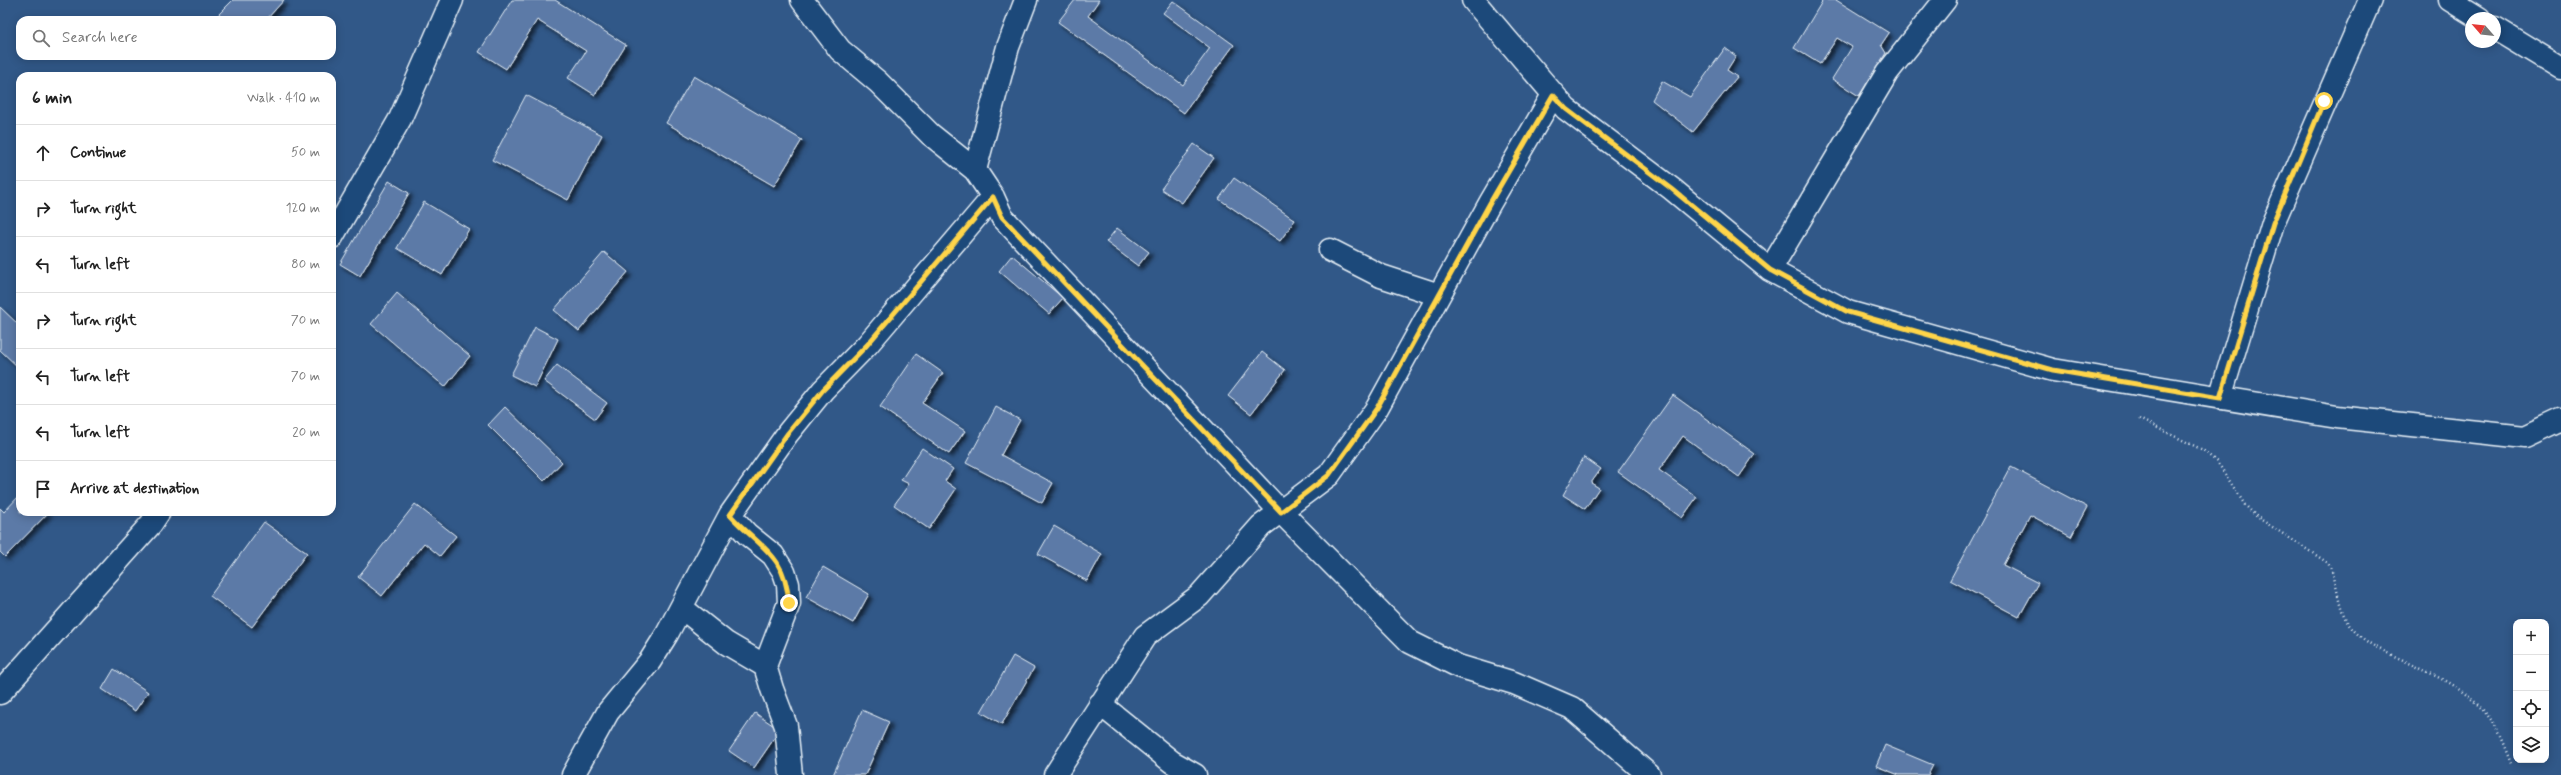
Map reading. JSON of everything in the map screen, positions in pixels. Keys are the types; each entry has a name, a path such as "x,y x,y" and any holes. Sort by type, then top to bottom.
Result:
{"street":[{"path":"336,230 400,119 452,0"},
{"path":"802,0 840,50 878,82 930,134 975,170 993,197 1002,217 1281,512 1410,642 1458,666 1514,683 1572,708 1649,775"},
{"path":"975,170 1008,47 1026,0"},
{"path":"1473,0 1566,109 1672,189 1770,270 1848,312 2053,370 2337,417 2525,437 2561,420"},
{"path":"1770,270 1887,73 1945,0"},
{"path":"2220,398 2273,223 2370,0"},
{"path":"2450,0 2469,12"},
{"path":"2501,32 2561,68"},
{"path":"1055,775 1145,636 1199,596 1261,526 1329,475 1377,408 1439,294 1553,95"},
{"path":"573,775 608,712 650,661 682,608 730,515 788,433 823,390 867,345 993,197"},
{"path":"1330,250 1381,276 1439,294"},
{"path":"730,515 747,534 773,555 784,572 788,584 789,603 766,666 772,689 786,726 791,775"},
{"path":"0,694 151,524 156,516"},
{"path":"682,608 726,643 766,666"},
{"path":"1100,704 1172,762 1195,775"}],"path":[{"path":"2137,418 2203,450 2218,463 2245,505 2257,517 2328,563 2343,614 2350,626 2363,639 2381,650 2446,680 2475,700 2497,728 2513,766"}],"building":[{"path":"233,0 284,0 270,16 217,16"},
{"path":"512,0 555,0 626,45 595,95 568,78 586,51 537,20 506,69 479,52"},
{"path":"1075,0 1099,0 1088,16 1183,85 1210,48 1163,13 1173,1 1234,45 1184,113 1058,22"},
{"path":"1823,0 1836,0 1889,33 1881,45 1886,53 1859,96 1832,79 1852,47 1837,38 1820,64 1794,48"},
{"path":"1725,48 1736,56 1727,70 1737,77 1693,132 1652,100 1662,81 1690,97"},
{"path":"694,76 802,140 774,186 666,123"},
{"path":"526,95 602,135 568,200 492,160"},
{"path":"1194,144 1214,158 1182,203 1161,189"},
{"path":"1234,178 1295,220 1280,241 1219,199"},
{"path":"389,181 409,193 360,276 340,264"},
{"path":"424,202 469,229 442,275 397,248"},
{"path":"1117,228 1149,252 1138,266 1106,242"},
{"path":"604,252 628,272 579,331 554,310"},
{"path":"1012,255 1063,298 1049,314 999,271"},
{"path":"397,293 470,356 445,387 371,324"},
{"path":"0,307 16,322 16,365 0,350"},
{"path":"535,327 558,339 535,387 511,375"},
{"path":"1262,352 1285,370 1251,414 1228,396"},
{"path":"916,354 943,373 922,403 965,431 949,454 880,407"},
{"path":"557,365 607,403 595,419 544,381"},
{"path":"1673,395 1755,454 1739,477 1683,436 1659,470 1697,497 1682,518 1618,472"},
{"path":"505,407 562,462 544,481 488,425"},
{"path":"996,407 1020,420 1001,455 1053,483 1042,503 966,463"},
{"path":"922,448 953,469 945,481 956,489 929,529 894,505 909,484 901,480"},
{"path":"1584,457 1601,469 1591,483 1599,488 1585,509 1563,495"},
{"path":"2011,467 2087,507 2071,537 2030,515 2003,565 2038,583 2019,617 1950,580"},
{"path":"16,499 16,516 45,516 5,557 0,552 0,508 4,512"},
{"path":"415,504 456,536 440,556 424,543 382,596 358,577"},
{"path":"264,522 307,553 252,627 210,596"},
{"path":"1054,526 1102,554 1087,581 1038,554"},
{"path":"823,567 869,594 853,623 806,597"},
{"path":"1013,656 1034,668 1002,724 981,712"},
{"path":"114,669 148,692 135,711 102,689"},
{"path":"862,710 889,722 865,775 833,775"},
{"path":"755,713 780,730 754,768 729,751"},
{"path":"1885,745 1933,765 1928,775 1899,775 1876,766"}],"route":[{"path":"789,603 788,584 784,572 773,555 747,534 730,515 788,433 823,390 867,345 993,197 1002,217 1281,512 1329,475 1377,408 1490,203 1553,95 1566,109 1672,189 1770,270 1848,312 2053,370 2220,398 2273,223 2324,101"}]}
